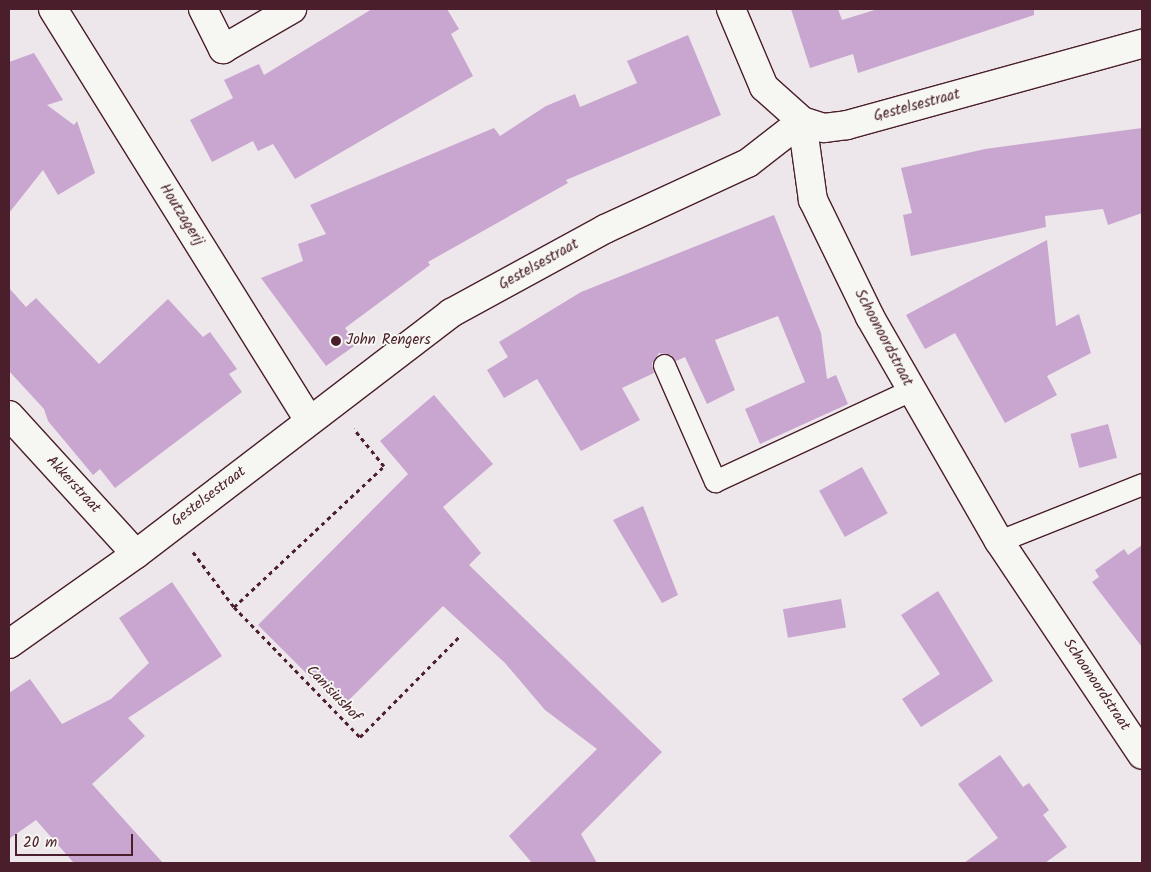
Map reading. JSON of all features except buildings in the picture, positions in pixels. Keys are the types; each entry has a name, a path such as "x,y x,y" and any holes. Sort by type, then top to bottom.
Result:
{"street":[{"name":"Houtzagerij","path":"53,9 309,421"},
{"path":"203,9 223,49 292,9"},
{"path":"731,9 764,88 787,112 802,121"},
{"name":"Gestelsestraat","path":"9,644 136,554 451,313 605,229 748,163 802,121 824,128 847,125 1142,44"},
{"name":"Schoonoordstraat","path":"802,121 813,200 911,390 999,541 1142,755"},
{"name":"Akkerstraat","path":"9,416 136,554"}],"lane":[{"path":"664,365 715,481 911,390"},
{"path":"999,541 1142,484"}],"path":[{"path":"234,607 384,466 334,404"},
{"name":"Canisiushof","path":"173,524 234,607 360,737 460,636"}],"place":[{"name":"John Rengers","path":"336,341"}]}
